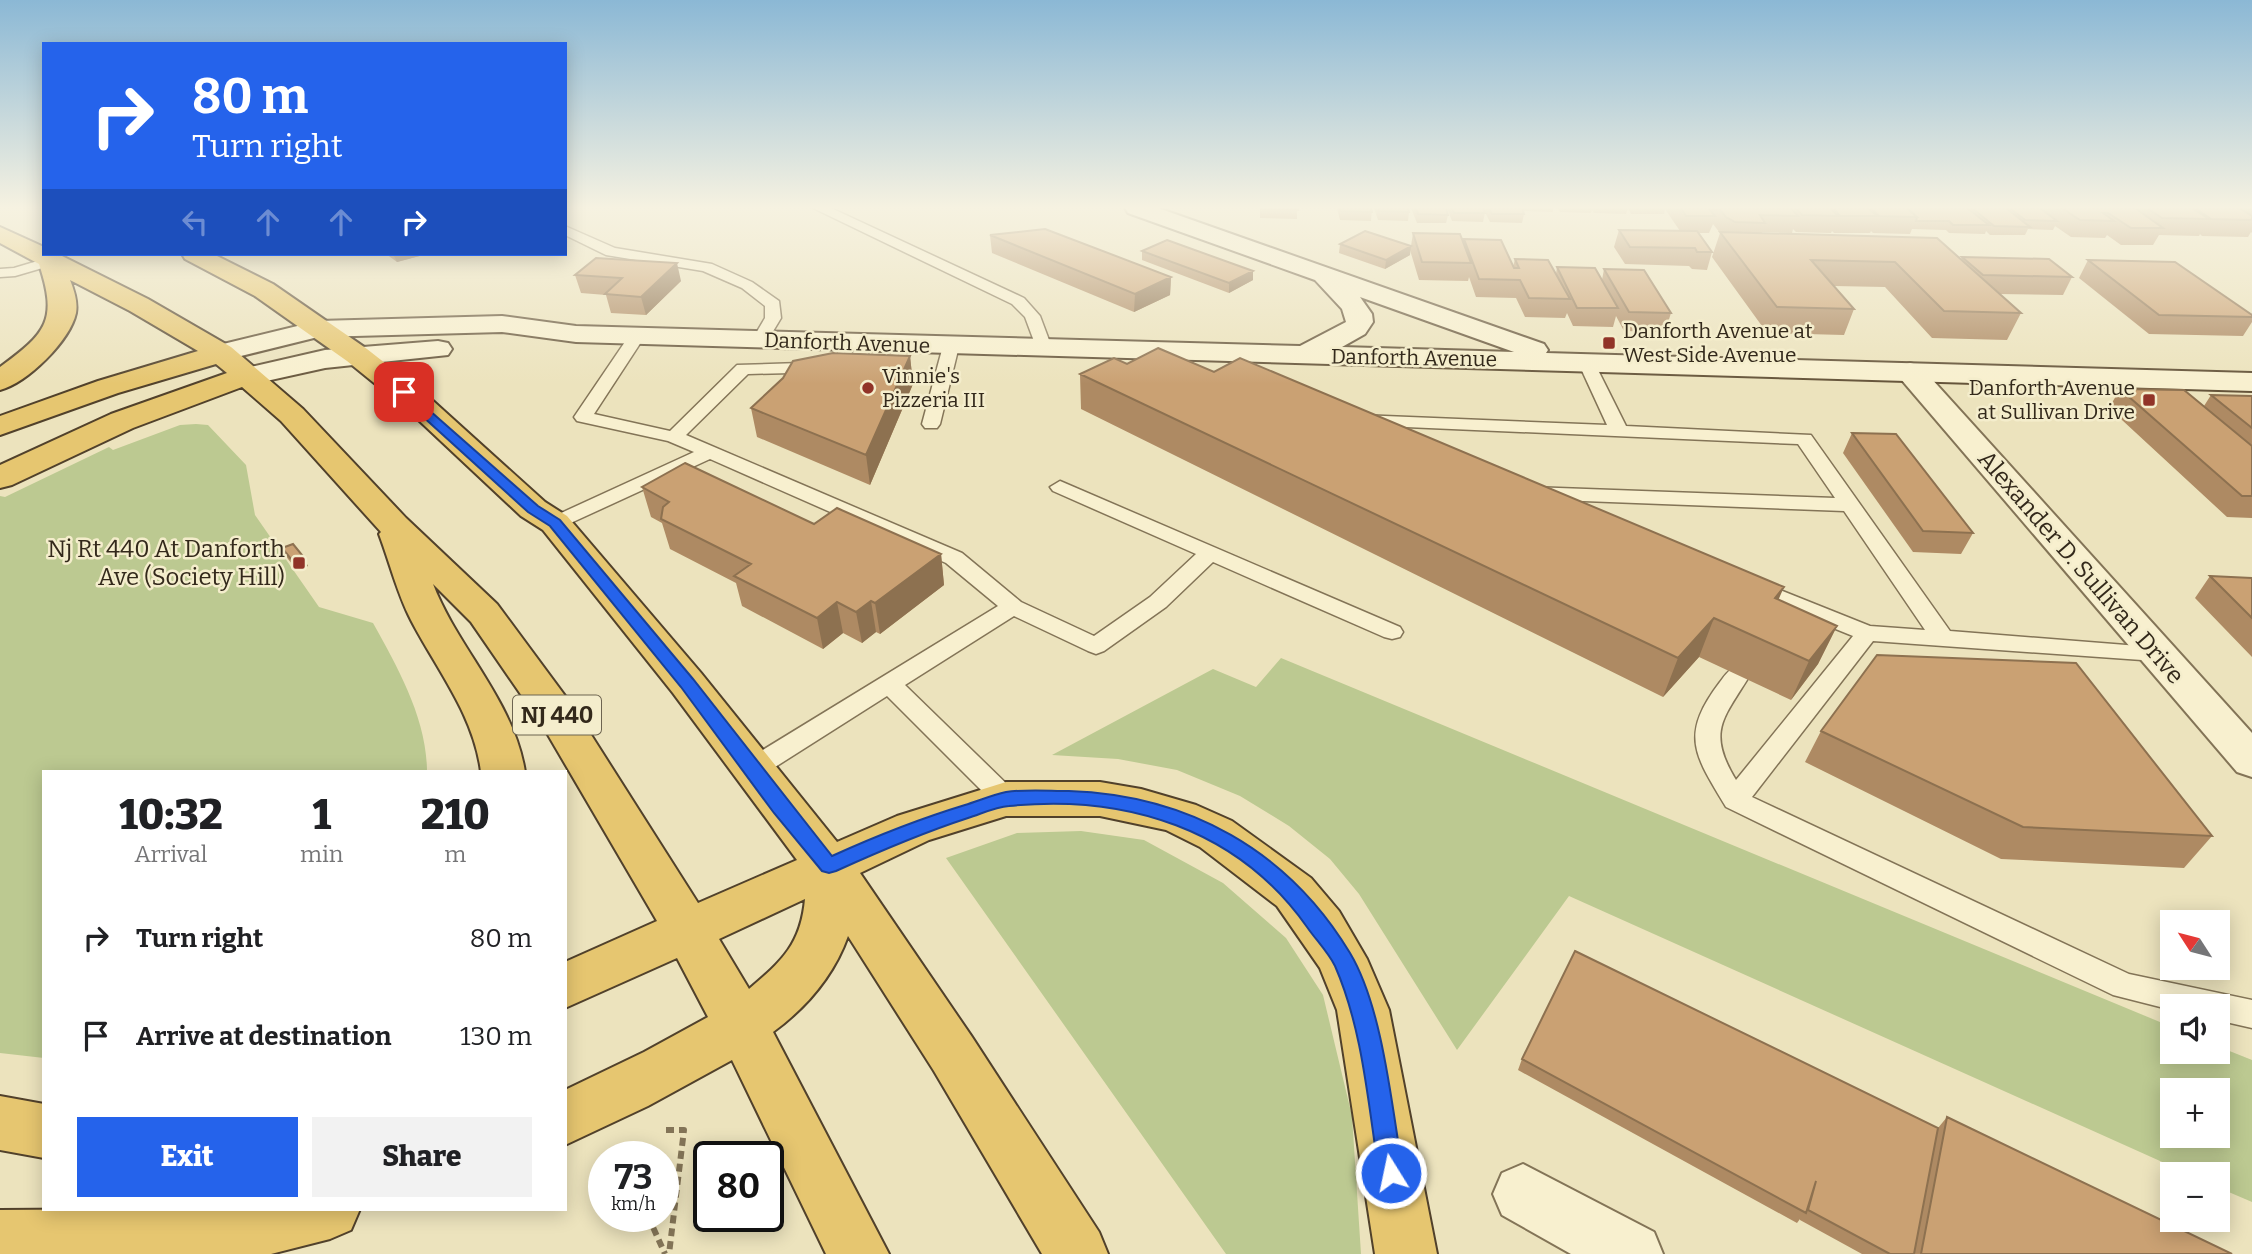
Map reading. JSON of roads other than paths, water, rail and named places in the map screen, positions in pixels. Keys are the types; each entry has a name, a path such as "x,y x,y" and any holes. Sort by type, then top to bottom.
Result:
{"highway":[{"path":"0,381 47,341 62,315 62,300 53,267"},
{"name":"NJ 440","path":"62,267 163,318 221,353 292,415 394,525 484,613 559,718 688,929 858,1254"},
{"path":"218,267 264,290 357,355 421,407 533,509 555,523 687,683 829,866 960,1065 1077,1254"},
{"path":"0,426 108,387 221,353"},
{"path":"0,478 86,437 248,376"},
{"path":"394,525 429,618 492,730 503,770"},
{"path":"567,985 913,828 1006,799 1100,799 1141,806 1180,817 1216,834 1294,892 1342,959 1363,1010 1406,1254"},
{"path":"567,1117 741,1026 769,1005 813,958 823,934 830,900 829,866"},
{"path":"0,1241 124,1242 253,1228 322,1211"}],"main road":[{"path":"1303,267 1576,362"},
{"path":"1303,355 1355,331 1360,324 1360,316 1350,300 1321,273"},
{"name":"Danforth Avenue","path":"221,353 318,329 502,324 576,334 2252,382"},
{"name":"Danforth Avenue","path":"248,376 299,364 357,355 501,345 576,334"},
{"name":"Alexander D. Sullivan Drive","path":"1910,372 2156,653 2247,751"},
{"path":"1523,1194 1632,1254"}],"lane":[{"path":"0,273 33,267"},
{"path":"704,267 747,285 773,304 773,318 760,340"},
{"path":"945,267 1018,301 1032,316 1044,348"},
{"path":"637,336 583,417 674,438 954,558 1013,607 1096,646 1158,603 1209,554"},
{"path":"674,438 744,369 831,367 858,361 864,343"},
{"path":"931,424 951,346"},
{"path":"1210,353 1237,372"},
{"path":"1576,362 1619,431"},
{"path":"1398,440 1342,417 1804,439 1943,638"},
{"path":"555,523 710,452"},
{"path":"1060,487 1392,632"},
{"path":"1570,513 1514,490 1850,505"},
{"path":"1733,579 1789,614 1867,633 2156,653"},
{"path":"752,769 1013,607"},
{"path":"1735,800 1867,633"},
{"path":"1738,675 1715,705 1706,729 1708,756 1735,800 2123,986 2161,994"},
{"path":"889,684 1006,799"},
{"path":"2230,1009 2252,1014"}],"place":[{"name":"Danforth Avenue at West Side Avenue","path":"1609,343"},
{"name":"Vinnie's Pizzeria III","path":"868,388"},
{"name":"Danforth Avenue at Sullivan Drive","path":"2149,400"},
{"name":"Nj Rt 440 At Danforth Ave (Society Hill)","path":"299,563"}]}
